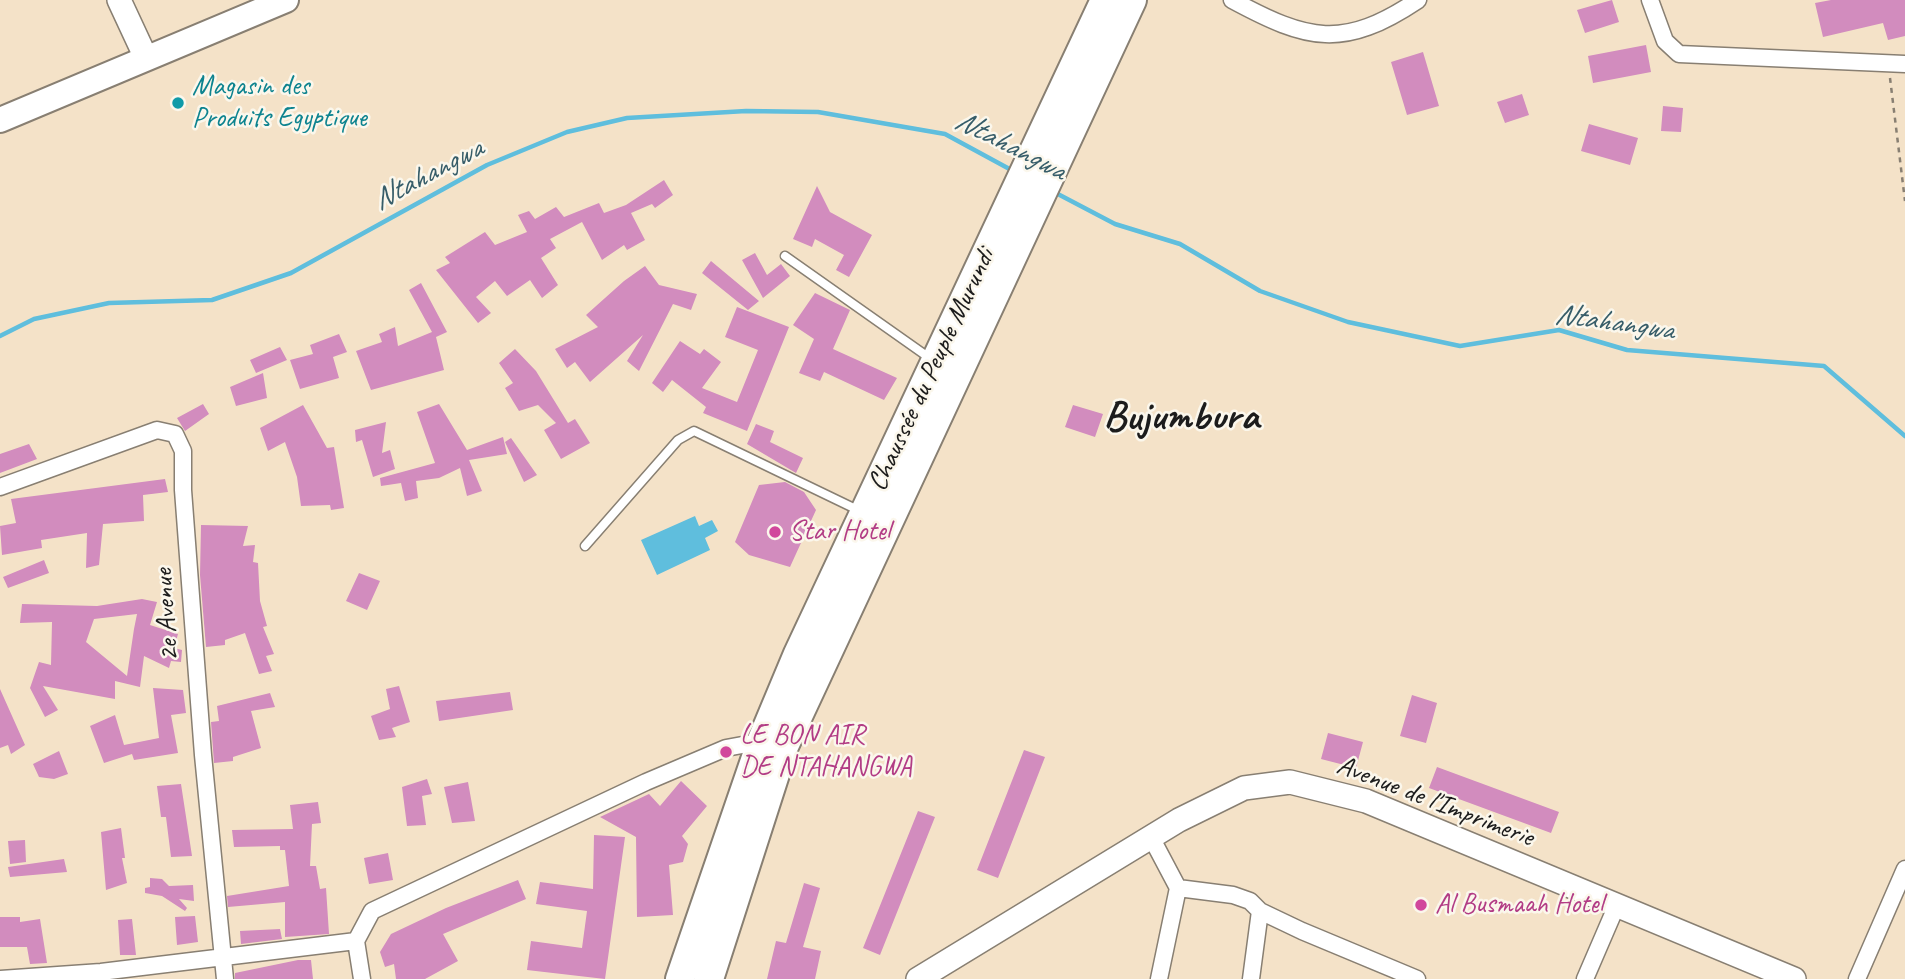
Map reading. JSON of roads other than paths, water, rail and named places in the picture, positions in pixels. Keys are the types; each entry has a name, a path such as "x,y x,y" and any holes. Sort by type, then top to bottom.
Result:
{"highway":[{"name":"Chaussée du Peuple Murundi","path":"680,979 773,743 1055,136 1105,0"},
{"name":"Chaussée du Peuple Murundi","path":"1055,136 1132,0"},
{"name":"Chaussée du Peuple Murundi","path":"709,979 798,654 936,363 1011,232"}],"main road":[{"path":"0,120 286,0"}],"street":[{"path":"118,0 146,58"},
{"path":"1232,0 1278,25 1327,37 1363,30 1418,0"},
{"path":"1650,0 1665,41 1679,54 1897,64"},
{"name":"2e Avenue","path":"0,487 157,430 175,435 183,451 183,490 202,755 225,979"},
{"path":"362,979 356,941 372,911 646,782 726,748 773,743"},
{"name":"Avenue de l'Imprimerie","path":"918,979 1151,837 1244,788 1290,782 1366,801 1794,979"},
{"path":"1151,837 1178,888 1158,979"},
{"path":"1857,979 1905,869"},
{"path":"1178,888 1233,895 1250,901 1260,911 1417,979"},
{"path":"1585,979 1616,907"},
{"path":"1251,979 1260,911"},
{"path":"0,979 101,976 356,941"}],"lane":[{"path":"785,256 936,363"},
{"path":"585,546 678,440 694,431 864,513"}],"water":[{"path":"695,516 699,526 712,520 718,531 705,538 710,550 657,575 641,540"}],"waterway":[{"name":"Ntahangwa","path":"0,336 34,319 109,303 212,300 291,273 487,165 567,132 627,118 746,111 818,112 945,134 1015,172"},
{"name":"Ntahangwa","path":"1054,192 1115,224 1180,244 1260,291 1348,322 1460,346 1559,330 1627,350 1824,366 1905,436"}],"place":[{"name":"Magasin des Produits Egyptique","path":"178,103"},
{"name":"Star Hotel","path":"775,532"},
{"name":"LE BON AIR DE NTAHANGWA","path":"726,752"},
{"name":"Al Busmaah Hotel","path":"1421,905"}],"district":[{"name":"Bujumbura","path":"1181,418"}]}
